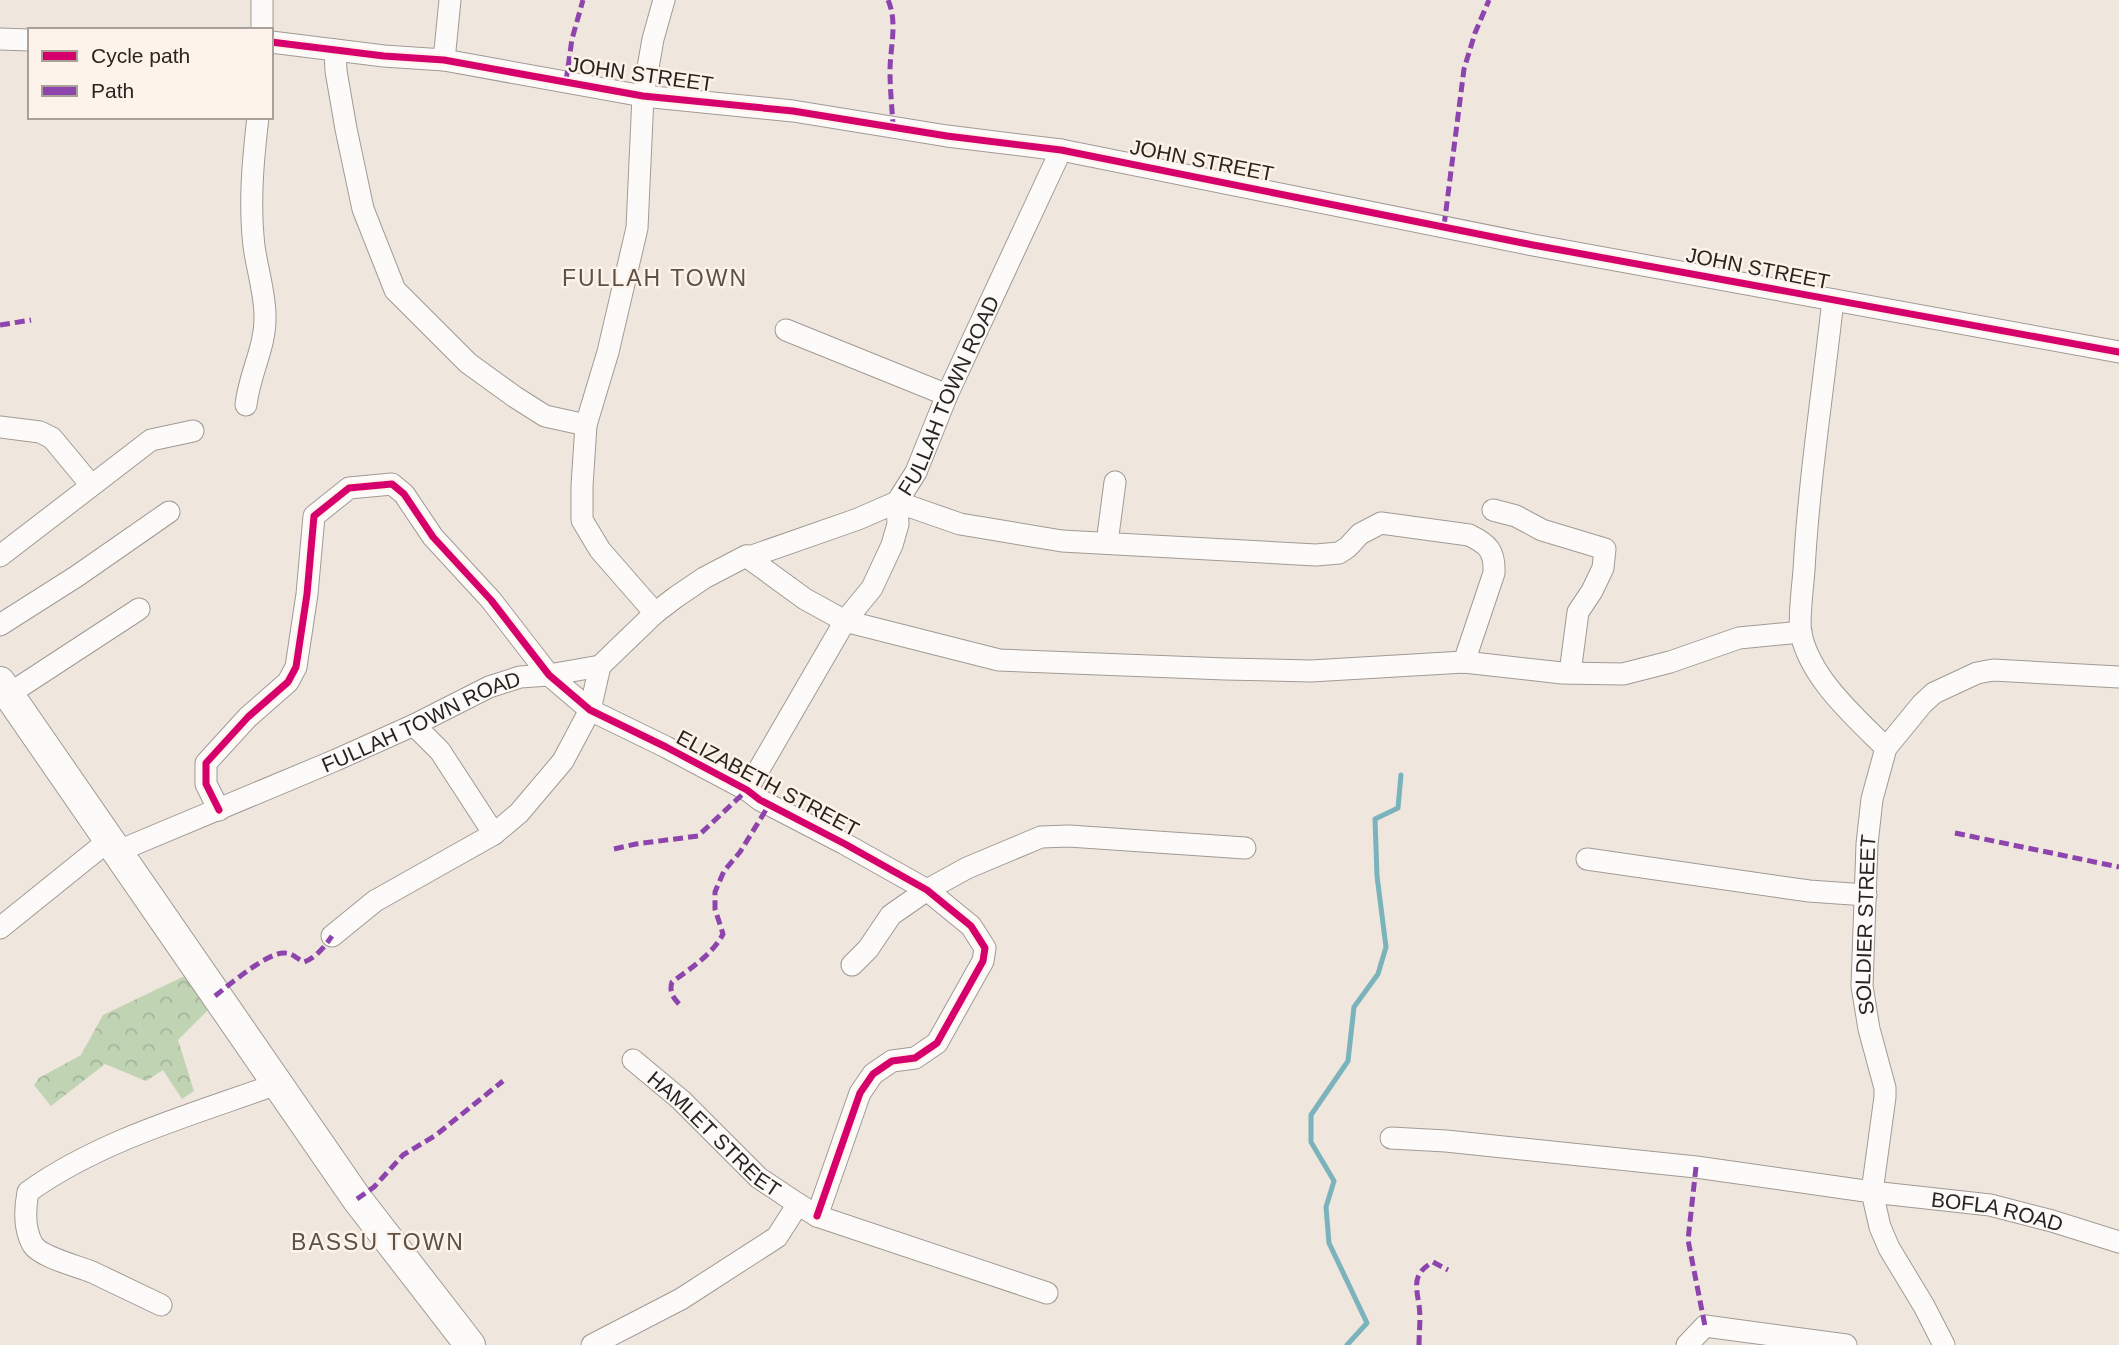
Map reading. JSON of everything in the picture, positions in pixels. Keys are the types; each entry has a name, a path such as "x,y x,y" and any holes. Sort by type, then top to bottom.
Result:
{"street":[{"path":"262,0 262,28"},
{"path":"444,60 450,0"},
{"path":"655,612 600,550 582,520 582,486 586,425 608,352 637,228 643,96 653,39 664,0"},
{"path":"0,39 28,40"},
{"name":"JOHN STREET","path":"273,42 444,60 643,96 793,111 947,136 1061,150 1534,245 2119,352"},
{"path":"335,50 346,129 363,209 395,289 468,363 515,397 545,416 586,425"},
{"path":"246,405 247,393 263,341 265,314 254,244 251,195 258,119"},
{"name":"FULLAH TOWN ROAD","path":"0,928 112,847 219,810 414,725 489,687 520,677 600,666 655,612 704,578 746,556 858,519 897,502 916,472 947,395 1061,150"},
{"path":"1833,300 1806,541 1801,632 1811,659 1828,687 1886,748"},
{"path":"786,330 947,395"},
{"path":"0,427 40,432 52,438 91,485"},
{"path":"0,556 151,440 193,431"},
{"path":"1107,543 1115,482"},
{"name":"ELIZABETH STREET","path":"219,810 206,784 206,763 248,718 288,682 296,667 307,594 313,516 349,488 392,484 404,494 433,537 491,600 549,675 590,710 747,790 760,800 927,890 971,926 985,948 984,961 937,1043 915,1058 892,1061 873,1074 860,1093 817,1216"},
{"path":"747,790 845,621 872,588 892,545 898,524 897,502 960,524 1062,541 1317,555 1339,552 1360,534 1381,523 1469,535 1483,541 1493,553 1495,562 1494,573 1464,662"},
{"path":"1493,510 1516,516 1542,530 1605,549 1603,568 1578,612 1570,673"},
{"path":"0,625 169,512"},
{"path":"746,556 805,599 845,621 999,660 1311,671 1464,662 1570,673 1623,674 1670,662 1739,638 1801,632"},
{"path":"139,609 4,688 357,1199 470,1345"},
{"path":"331,936 375,901 494,834 519,813 563,761 590,710 600,666"},
{"name":"SOLDIER STREET","path":"1944,1345 1889,1248 1880,1227 1872,1192 1885,1088 1869,1029 1862,986 1867,844 1872,799 1886,748 1934,693 1977,673 1993,670 2119,677"},
{"path":"414,725 440,751 494,834"},
{"path":"852,965 868,949 891,915 927,890 967,868 1041,837 1069,835 1245,848"},
{"path":"1587,859 1809,891 1867,895"},
{"name":"HAMLET STREET","path":"633,1060 681,1100 759,1178 797,1205 817,1216 1047,1293"},
{"path":"161,1305 34,1248 28,1234 25,1208 28,1192 85,1157 163,1125 277,1084"},
{"name":"BOFLA ROAD","path":"1391,1138 1446,1141 1696,1167 1872,1192 1990,1205 2119,1242"},
{"path":"592,1345 681,1299 777,1237 797,1205"},
{"path":"1687,1345 1704,1326 1846,1345"}],"green space":[{"path":"191,973 211,1007 178,1040 194,1091 182,1099 163,1070 146,1081 105,1064 51,1106 34,1085 39,1078 81,1055 103,1015"}],"waterway":[{"path":"1347,1345 1367,1323 1329,1243 1326,1207 1334,1181 1311,1142 1311,1115 1348,1061 1354,1007 1378,974 1386,947 1377,876 1375,819 1398,808 1401,775"}],"marked path":[{"path":"566,81 572,39 583,0"},
{"path":"888,0 893,17 890,71 893,126"},
{"path":"1444,226 1464,69 1489,0"},
{"path":"0,325 31,320"},
{"path":"614,849 698,836 747,790"},
{"path":"679,1004 672,994 672,982 707,955 723,934 715,909 715,892 724,871 740,852 769,805"},
{"path":"1955,833 2119,867"},
{"path":"215,996 269,957 285,953 304,962 312,958 332,936"},
{"path":"357,1199 374,1187 403,1155 436,1135 503,1081"},
{"path":"1696,1167 1688,1240 1705,1326"},
{"path":"1419,1345 1417,1280 1426,1266 1433,1262 1448,1270"}],"cycle path":[{"path":"273,42 384,56 444,60 643,96 793,111 947,136 1061,150 1533,245 2119,352"},
{"path":"219,810 206,784 206,763 248,717 288,682 296,667 307,594 314,516 349,488 392,484 404,494 433,537 491,600 549,675 590,710 747,790 760,800 927,890 971,926 985,948 983,961 937,1043 915,1058 892,1061 873,1074 860,1093 817,1216"}],"district":[{"name":"FULLAH TOWN","path":"655,278"},
{"name":"BASSU TOWN","path":"378,1242"}]}
